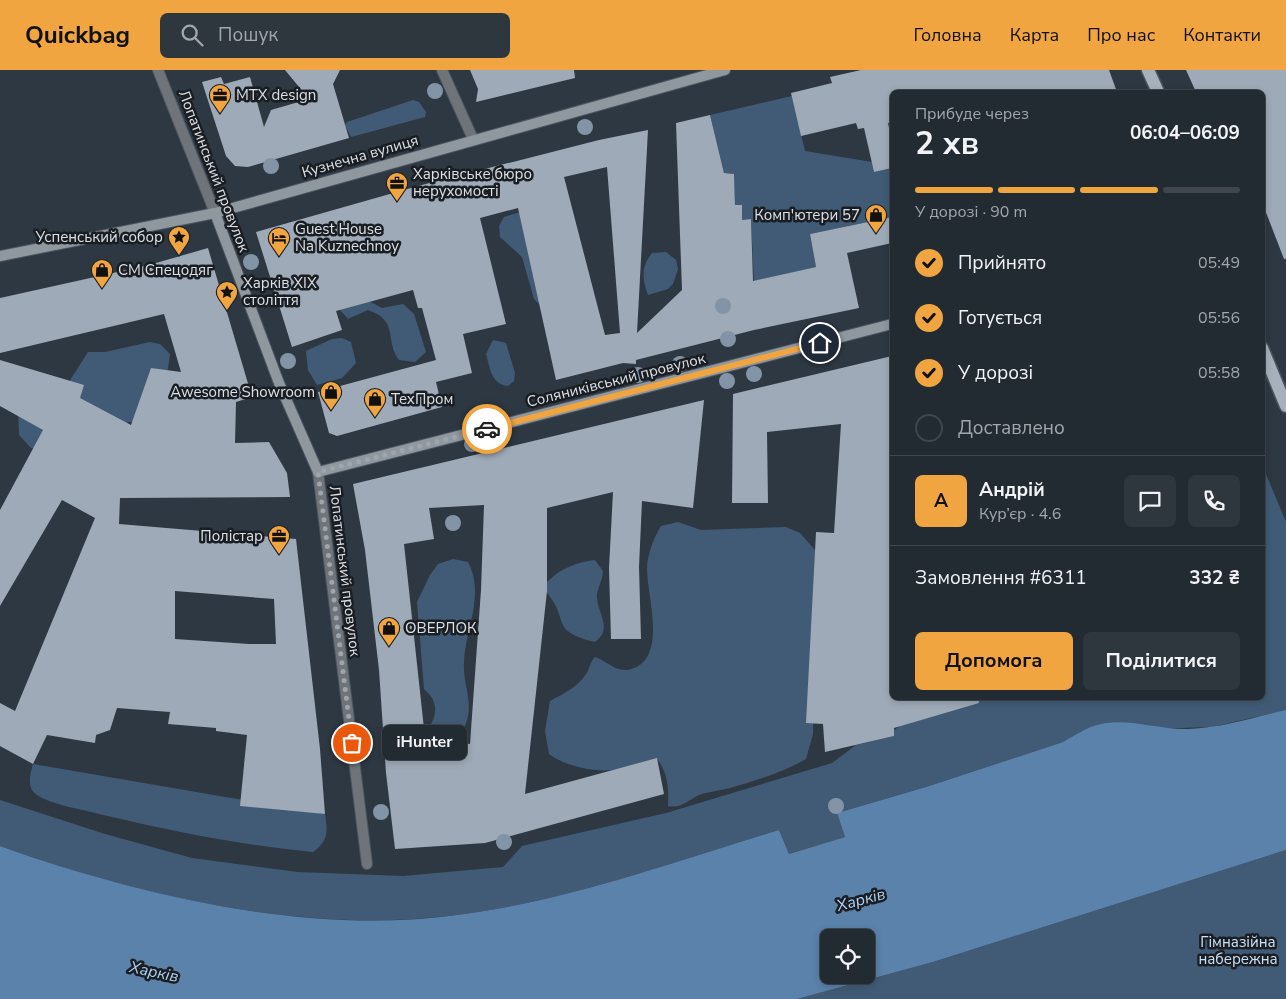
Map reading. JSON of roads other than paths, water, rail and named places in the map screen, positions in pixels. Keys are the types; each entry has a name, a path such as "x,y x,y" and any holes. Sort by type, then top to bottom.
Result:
{"main road":[{"path":"1148,70 1157,90"},
{"path":"1265,355 1286,406"}],"street":[{"name":"Лопатинський провулок","path":"158,70 215,213 279,384 318,472 367,864"},
{"path":"442,70 473,139"},
{"name":"Кузнечна вулиця","path":"2,255 215,213 473,139 725,70"},
{"name":"Соляниківський провулок","path":"318,472 890,325"}],"water":[{"name":"Харків","path":"1286,710 1286,850 933,962 875,978 875,929 820,929 820,984 852,984 797,999 0,999 0,846 107,880 221,906 279,915 337,920 393,920 449,916 533,902 574,892 779,830 789,854 845,837 837,813 926,787 1063,742 1096,725 1122,722 1188,729 1226,724"}],"place":[{"name":"MTX design","path":"220,114"},
{"name":"Харківське бюро нерухомості","path":"397,202"},
{"name":"Комп'ютери 57","path":"876,234"},
{"name":"Успенський собор","path":"179,256"},
{"name":"Guest House Na Kuznechnoy","path":"279,257"},
{"name":"СМ Спецодяг","path":"102,289"},
{"name":"Харків XIX століття","path":"227,311"},
{"name":"Awesome Showroom","path":"331,411"},
{"name":"ТехПром","path":"375,418"},
{"name":"Полістар","path":"279,555"},
{"name":"ОВЕРЛОК","path":"389,647"},
{"name":"iHunter","path":"352,743"}],"park label":[{"name":"Гімназійна набережна","path":"1238,950"}]}
